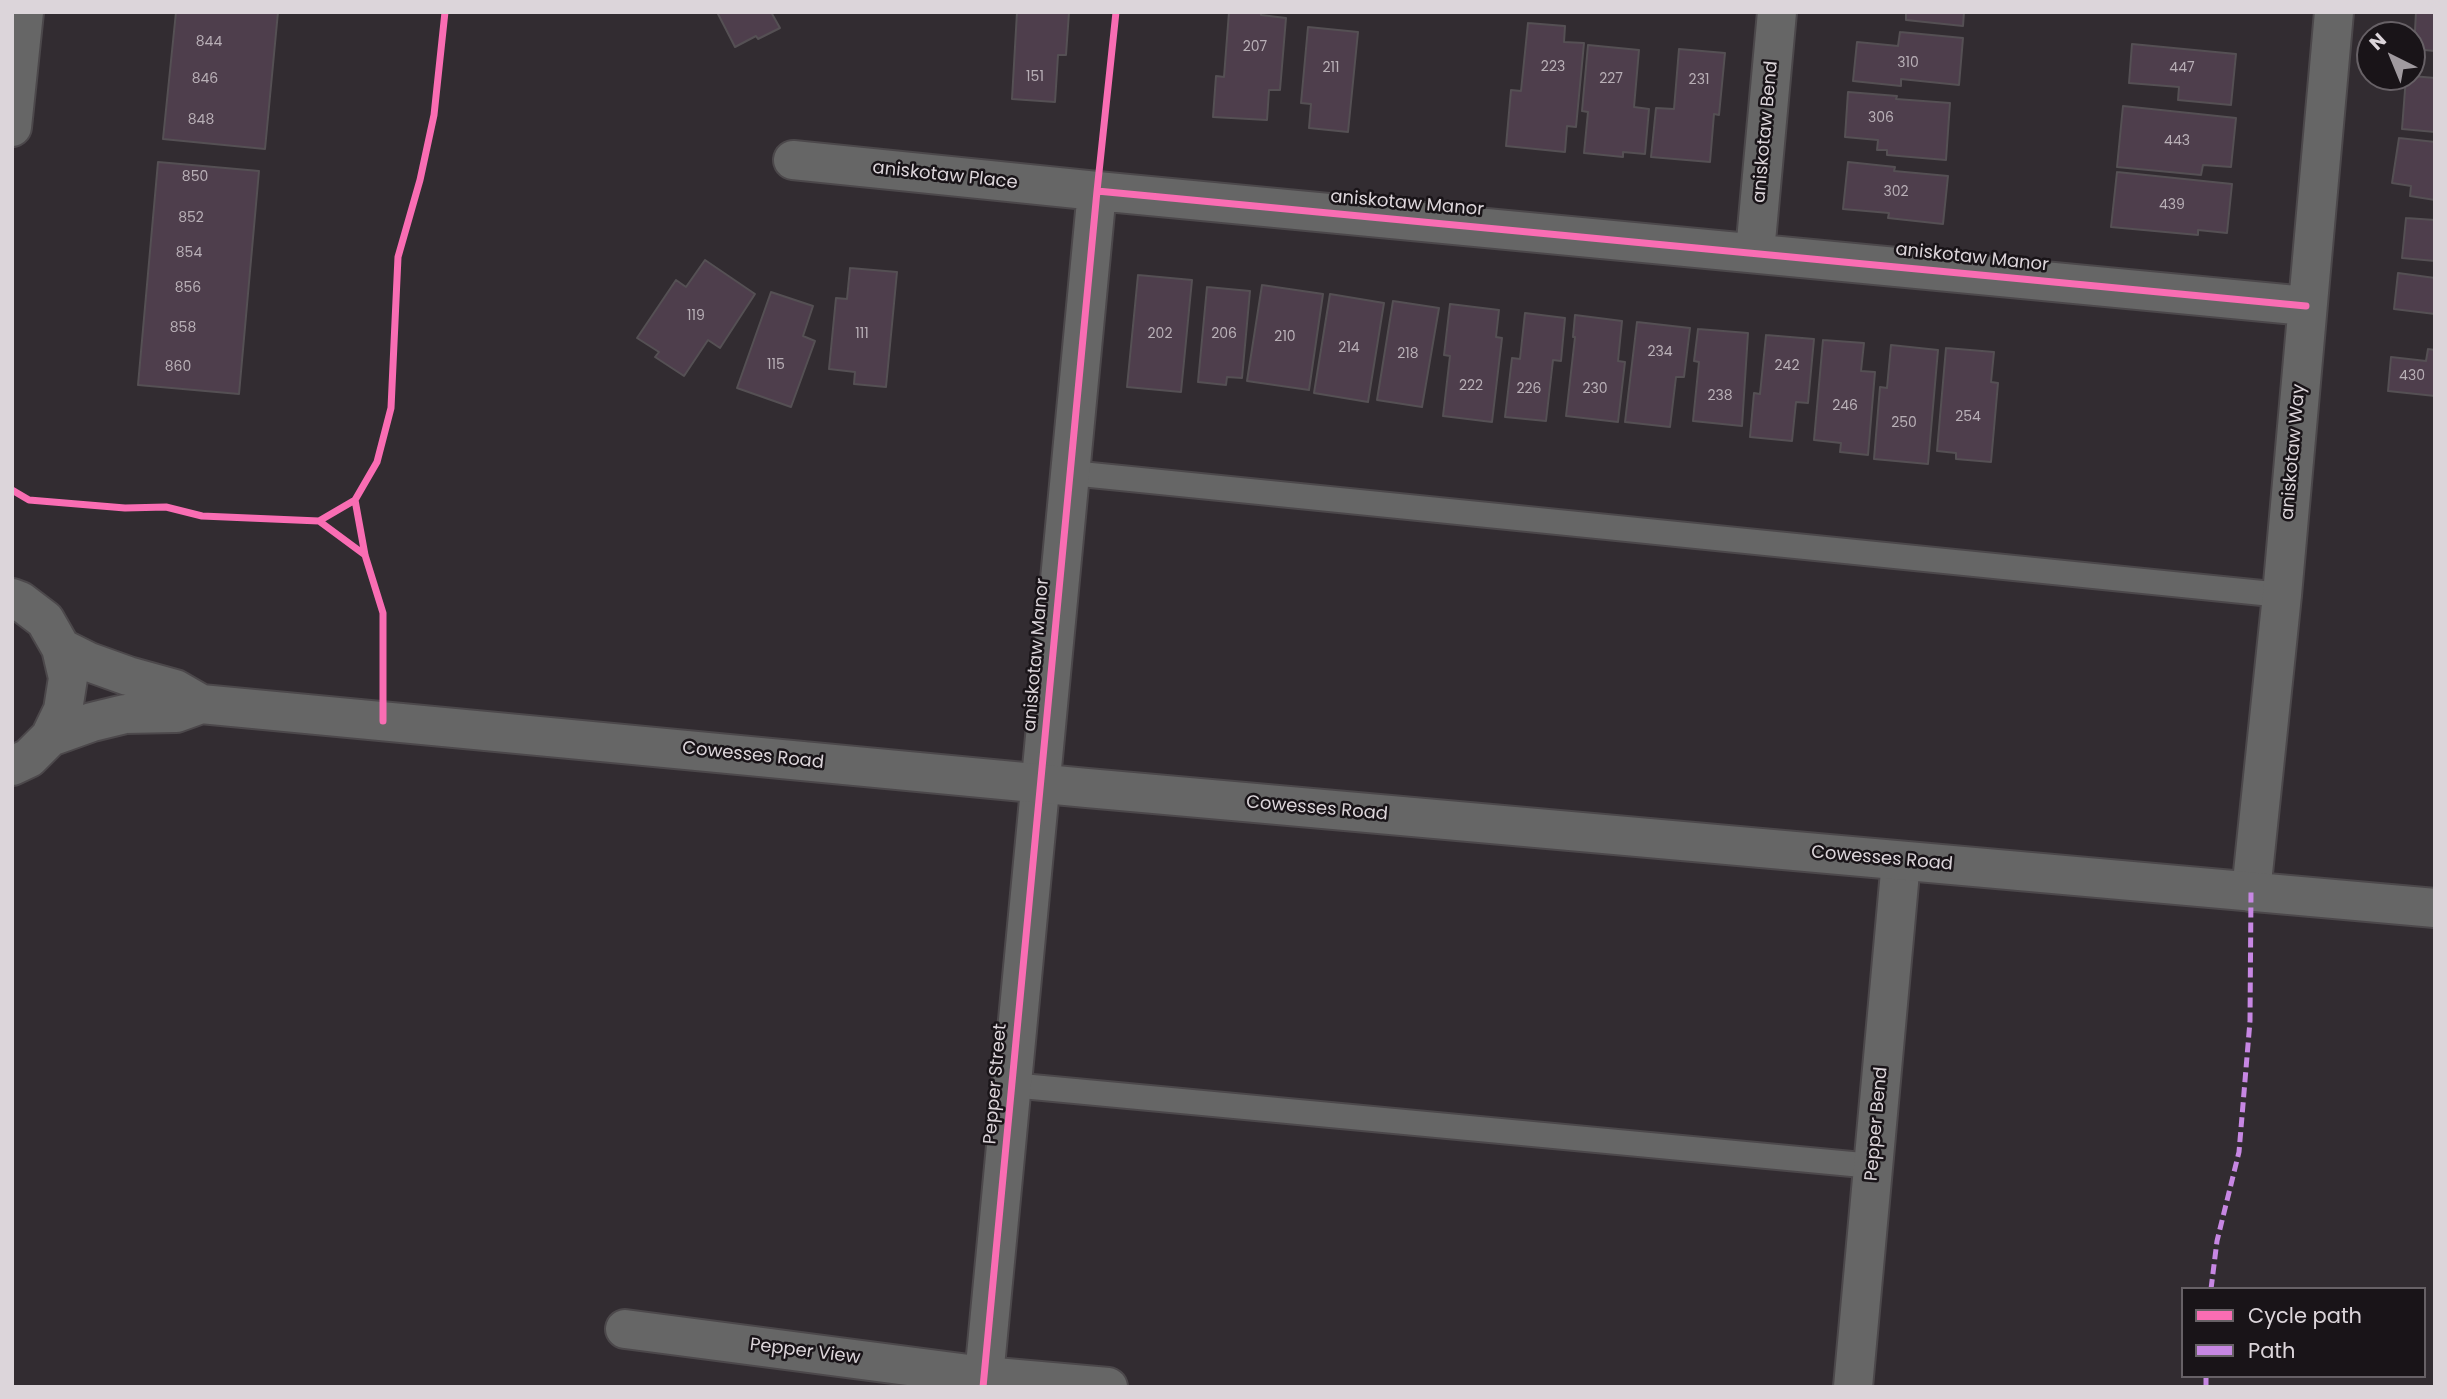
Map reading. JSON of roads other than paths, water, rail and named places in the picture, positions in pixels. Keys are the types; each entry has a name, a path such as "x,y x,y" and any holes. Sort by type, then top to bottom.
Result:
{"street":[{"path":"12,127 16,57 24,12"},
{"name":"aniskotaw Bend","path":"1755,252 1776,12"},
{"name":"aniskotaw Way","path":"2251,892 2282,595 2334,12"},
{"name":"aniskotaw Place","path":"793,160 1097,191"},
{"name":"aniskotaw Manor","path":"1041,784 1097,191 2306,306"},
{"path":"12,766 29,758 50,737 63,710 68,678 61,648 44,620 15,593"},
{"name":"Cowesses Road","path":"61,648 102,667 175,689 201,704 1041,784 2435,908"},
{"name":"Cowesses Road","path":"50,737 125,714 176,713 201,704"},
{"name":"Pepper Street","path":"984,1381 1041,784"},
{"name":"Pepper Bend","path":"1853,1387 1901,861"},
{"name":"Pepper View","path":"625,1329 984,1381"},
{"path":"984,1381 1108,1387"}],"lane":[{"path":"1071,473 2282,595"},
{"path":"1011,1085 1873,1167"}]}
